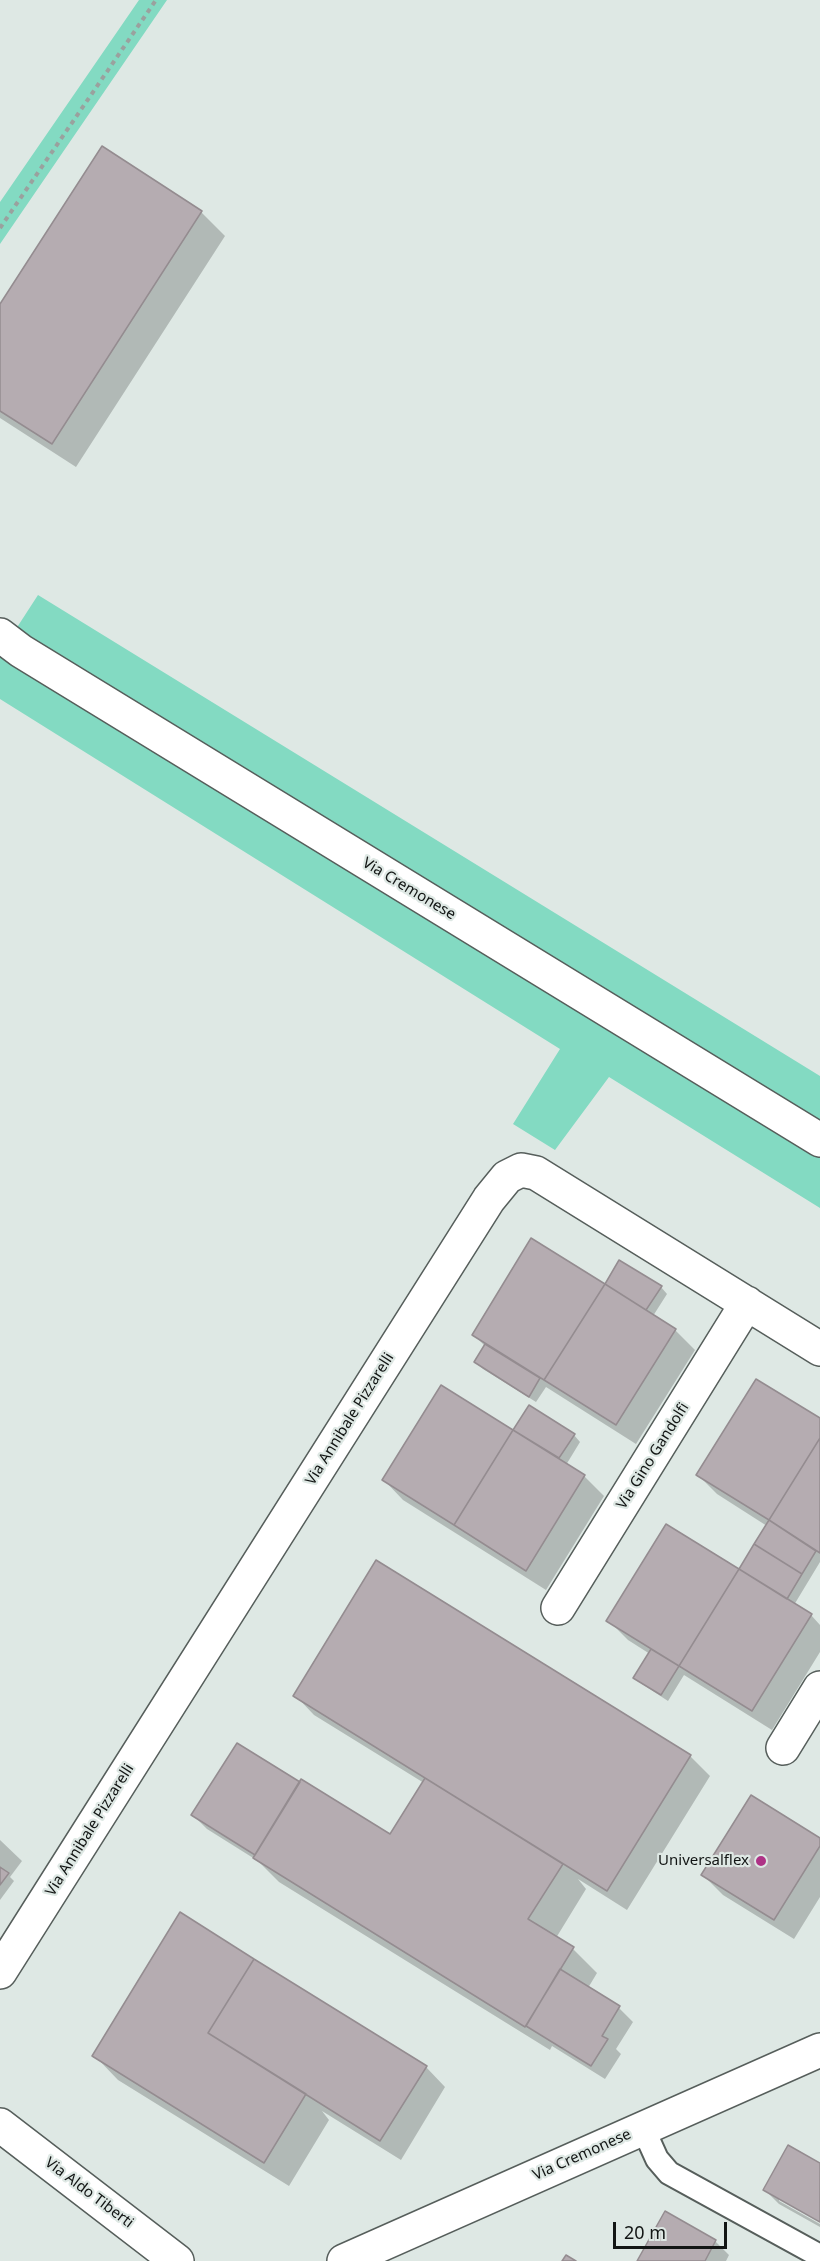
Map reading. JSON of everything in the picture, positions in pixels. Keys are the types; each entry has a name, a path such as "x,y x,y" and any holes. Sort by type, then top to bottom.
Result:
{"street":[{"name":"Via Cremonese","path":"0,635 21,651 820,1140"},
{"name":"Via Annibale Pizzarelli","path":"0,1972 500,1184 521,1170 536,1173 820,1349"},
{"name":"Via Gino Gandolfi","path":"558,1608 747,1303"},
{"path":"783,1748 820,1688"},
{"name":"Via Cremonese","path":"344,2261 820,2050"},
{"name":"Via Aldo Tiberti","path":"0,2125 177,2261"}],"lane":[{"path":"643,2128 657,2159 669,2173 820,2256"}],"path":[{"path":"0,228 156,0"}],"green space":[{"path":"139,0 167,0 0,244 0,202"},
{"path":"38,595 820,1076 820,1129 14,632"},
{"path":"0,653 820,1153 820,1208 609,1077 555,1150 513,1124 560,1049 0,699"}],"building":[{"path":"102,146 202,211 52,444 0,411 0,304"},
{"path":"531,1238 605,1284 544,1380 472,1335"},
{"path":"619,1260 662,1286 646,1310 605,1284"},
{"path":"605,1284 676,1329 616,1425 544,1380"},
{"path":"485,1344 540,1378 529,1397 474,1362"},
{"path":"756,1379 820,1418 820,1438 769,1520 696,1475"},
{"path":"441,1385 513,1430 454,1525 382,1480"},
{"path":"529,1405 575,1434 559,1458 513,1430"},
{"path":"513,1430 585,1475 526,1571 454,1525"},
{"path":"820,1438 820,1553 769,1520"},
{"path":"769,1520 816,1551 802,1574 754,1544"},
{"path":"666,1524 739,1569 679,1666 606,1621"},
{"path":"754,1544 802,1574 787,1599 739,1569"},
{"path":"376,1560 691,1755 607,1891 293,1696"},
{"path":"739,1569 812,1614 752,1711 679,1666"},
{"path":"651,1649 679,1666 661,1695 633,1678"},
{"path":"237,1743 300,1782 255,1855 191,1815"},
{"path":"425,1778 563,1864 528,1919 574,1947 525,2027 253,1858 301,1779 390,1834"},
{"name":"Universalflex","path":"751,1795 820,1838 820,1846 774,1920 701,1875"},
{"path":"0,1867 9,1873 0,1885"},
{"path":"180,1912 254,1959 208,2033 306,2094 264,2163 92,2056"},
{"path":"254,1959 427,2066 380,2141 208,2033"},
{"path":"560,1969 620,2006 602,2036 608,2039 591,2066 526,2026"},
{"path":"788,2145 820,2163 820,2222 763,2190"},
{"path":"665,2211 716,2240 705,2261 637,2261"},
{"path":"566,2255 576,2261 562,2261"}],"place":[{"name":"Universalflex","path":"761,1861"}]}
